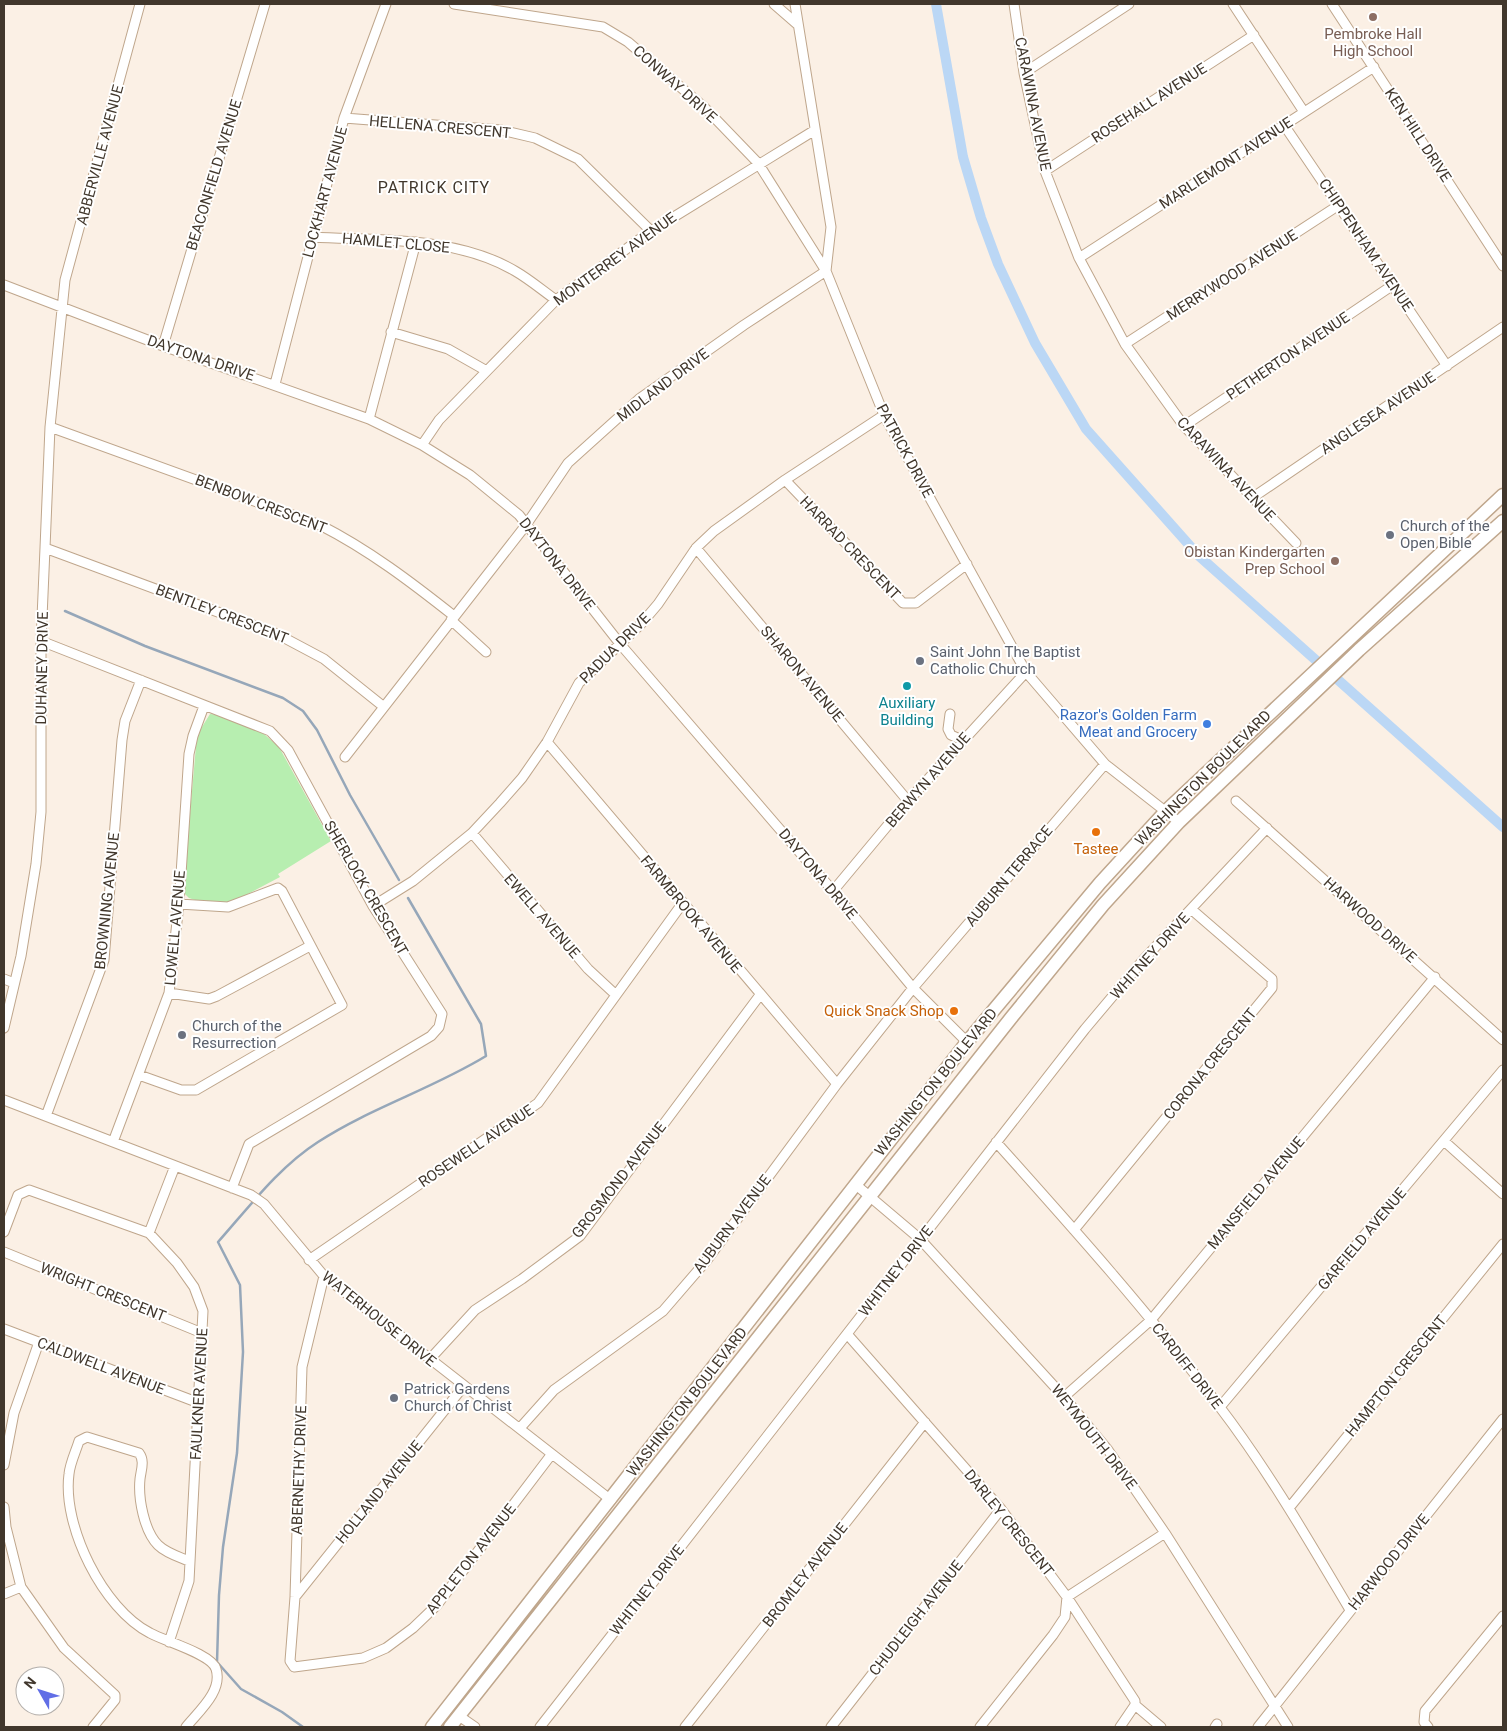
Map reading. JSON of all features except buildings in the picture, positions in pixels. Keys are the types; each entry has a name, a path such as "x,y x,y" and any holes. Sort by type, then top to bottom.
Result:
{"highway":[{"name":"WASHINGTON BOULEVARD","path":"432,1727 967,1042 1100,883 1166,811 1503,495"},
{"name":"WASHINGTON BOULEVARD","path":"450,1727 1103,904 1180,822 1359,650 1503,521"}],"street":[{"name":"ABBERVILLE AVENUE","path":"62,306 65,280 140,4"},
{"name":"BEACONFIELD AVENUE","path":"163,346 265,4"},
{"name":"LOCKHART AVENUE","path":"275,384 344,118 386,4"},
{"name":"CONWAY DRIVE","path":"454,4 603,27 628,42 705,108 758,163 826,271"},
{"path":"774,4 797,24"},
{"name":"PATRICK DRIVE","path":"795,4 831,227 826,271 884,415 1026,672 1105,764 1180,822"},
{"name":"CARAWINA AVENUE","path":"1014,4 1024,73 1045,171 1079,258 1125,344 1184,426 1296,543"},
{"path":"1024,73 1129,4"},
{"path":"1233,4 1304,112"},
{"name":"KEN HILL DRIVE","path":"1332,4 1503,266"},
{"name":"ROSEHALL AVENUE","path":"1045,171 1254,35"},
{"name":"MARLIEMONT AVENUE","path":"1079,258 1374,67"},
{"name":"HELLENA CRESCENT","path":"344,118 501,130 535,138 578,159 651,231"},
{"name":"CHIPPENHAM AVENUE","path":"1284,125 1447,366"},
{"name":"MONTERREY AVENUE","path":"422,445 439,420 485,370 556,300 651,231 758,163 815,130"},
{"name":"MERRYWOOD AVENUE","path":"1125,344 1339,205"},
{"name":"HAMLET CLOSE","path":"313,237 416,242 466,250 515,270 556,300"},
{"path":"369,419 416,242"},
{"name":"MIDLAND DRIVE","path":"345,756 526,525 568,463 639,399 826,271"},
{"name":"DAYTONA DRIVE","path":"4,285 163,346 275,384 369,419 422,445 470,475 519,515 621,645 833,891 913,988 967,1042"},
{"name":"PETHERTON AVENUE","path":"1184,426 1393,285"},
{"name":"DUHANEY DRIVE","path":"4,1028 21,956 36,864 41,812 40,641 50,428 62,306"},
{"name":"ANGLESEA AVENUE","path":"1252,498 1503,327"},
{"path":"391,332 448,348 485,370"},
{"name":"PADUA DRIVE","path":"373,906 413,881 472,833 522,778 547,742 579,683 621,645 658,604 696,548 714,531 785,480 884,415"},
{"name":"BENBOW CRESCENT","path":"50,428 320,525 353,542 398,572 452,618 486,652"},
{"name":"HARRAD CRESCENT","path":"785,480 903,603 916,603 968,564"},
{"name":"BENTLEY CRESCENT","path":"45,548 277,634 324,659 384,707"},
{"name":"SHARON AVENUE","path":"696,548 908,801"},
{"name":"SHERLOCK CRESCENT","path":"40,641 270,731 280,740 288,750 373,906 442,1014 439,1026 431,1036 249,1144 232,1188"},
{"name":"BERWYN AVENUE","path":"833,891 908,801 1026,672"},
{"name":"BROWNING AVENUE","path":"46,1116 104,960 122,740 125,721 141,680"},
{"name":"LOWELL AVENUE","path":"112,1142 169,993 179,904 189,754 192,736 204,706"},
{"path":"950,714 948,729 951,735 962,740"},
{"name":"FARMBROOK AVENUE","path":"547,742 682,904 837,1084"},
{"name":"AUBURN TERRACE","path":"913,988 1105,764"},
{"name":"HARWOOD DRIVE","path":"1236,801 1435,977 1503,1040"},
{"name":"WHITNEY DRIVE","path":"540,1727 1097,1015 1144,959 1267,828"},
{"name":"EWELL AVENUE","path":"472,833 588,969 616,995"},
{"path":"139,1075 181,1090 196,1090 340,1008 341,1002 282,891 278,888 228,907 179,904"},
{"name":"ROSEWELL AVENUE","path":"309,1260 538,1103 682,904"},
{"name":"CORONA CRESCENT","path":"1074,1230 1272,988 1272,979 1192,909"},
{"path":"169,993 209,998 217,996 310,946"},
{"name":"MANSFIELD AVENUE","path":"1064,1397 1151,1320 1435,977"},
{"path":"4,978 14,983"},
{"name":"AUBURN AVENUE","path":"520,1428 554,1390 664,1311 707,1260 837,1084 913,988"},
{"name":"GROSMOND AVENUE","path":"430,1359 475,1310 522,1279 580,1236 760,995"},
{"name":"GARFIELD AVENUE","path":"1220,1407 1503,1070"},
{"name":"WATERHOUSE DRIVE","path":"4,1100 251,1195 264,1204 324,1276 463,1387 520,1428 551,1455 611,1500"},
{"path":"1444,1141 1503,1194"},
{"name":"CARDIFF DRIVE","path":"996,1142 1151,1320 1220,1407 1289,1508 1350,1610"},
{"path":"4,1232 18,1195 29,1190 149,1233 175,1166"},
{"name":"WEYMOUTH DRIVE","path":"855,1184 920,1239 1064,1397 1108,1450 1165,1533 1288,1727"},
{"name":"FAULKNER AVENUE","path":"149,1233 176,1263 194,1287 203,1311 189,1561 190,1582 169,1642"},
{"name":"HAMPTON CRESCENT","path":"1289,1508 1503,1244"},
{"name":"WRIGHT CRESCENT","path":"4,1252 202,1332"},
{"name":"ABERNETHY DRIVE","path":"292,1665 290,1661 295,1596 302,1367 324,1276"},
{"name":"CALDWELL AVENUE","path":"4,1329 198,1403"},
{"name":"DARLEY CRESCENT","path":"846,1334 1001,1509 1067,1596 1124,1682 1135,1705"},
{"path":"4,1465 14,1413 39,1342"},
{"name":"HOLLAND AVENUE","path":"295,1596 463,1387"},
{"name":"HARWOOD DRIVE","path":"1258,1727 1503,1419"},
{"name":"BROMLEY AVENUE","path":"685,1727 925,1422"},
{"path":"186,1727 210,1698 218,1678 216,1666 207,1658 148,1633 132,1621 104,1592 86,1557 71,1516 69,1474 80,1441 83,1438 96,1439 139,1453 142,1457 140,1482 142,1508 150,1535 158,1545 168,1552 189,1561"},
{"name":"APPLETON AVENUE","path":"292,1665 302,1666 363,1658 386,1648 413,1628 437,1605 551,1455"},
{"path":"4,1507 6,1527 22,1587 64,1648 114,1695 115,1700 93,1727"},
{"name":"CHUDLEIGH AVENUE","path":"831,1727 1001,1509"},
{"path":"980,1727 1053,1635 1065,1616 1067,1596 1165,1533"},
{"path":"4,1594 22,1587"},
{"path":"1428,1727 1423,1716 1425,1711 1503,1616"},
{"path":"1120,1727 1135,1705 1161,1727"},
{"path":"459,1716 475,1727"}],"green space":[{"path":"210,714 219,715 264,734 279,747 331,841 278,874 280,877 231,903 195,900 189,898 183,892 197,735"}],"waterway":[{"path":"936,4 963,157 981,218 998,264 1035,343 1086,429 1199,556 1503,827"},
{"path":"65,611 145,646 283,698 303,711 317,730 350,795 399,880"},
{"path":"303,1727 282,1712 241,1689 217,1662 223,1547 237,1453 243,1352 240,1285 218,1242 277,1175 318,1142 359,1119 444,1079 486,1056 481,1024 408,898"}],"place":[{"name":"Pembroke Hall High School","path":"1373,17"},
{"name":"Church of the Open Bible","path":"1390,535"},
{"name":"Obistan Kindergarten Prep School","path":"1335,561"},
{"name":"Saint John The Baptist Catholic Church","path":"920,661"},
{"name":"Auxiliary Building","path":"907,686"},
{"name":"Razor's Golden Farm Meat and Grocery","path":"1207,724"},
{"name":"Tastee","path":"1096,832"},
{"name":"Quick Snack Shop","path":"954,1011"},
{"name":"Church of the Resurrection","path":"182,1035"},
{"name":"Patrick Gardens Church of Christ","path":"394,1398"}],"district":[{"name":"PATRICK CITY","path":"434,187"}]}
